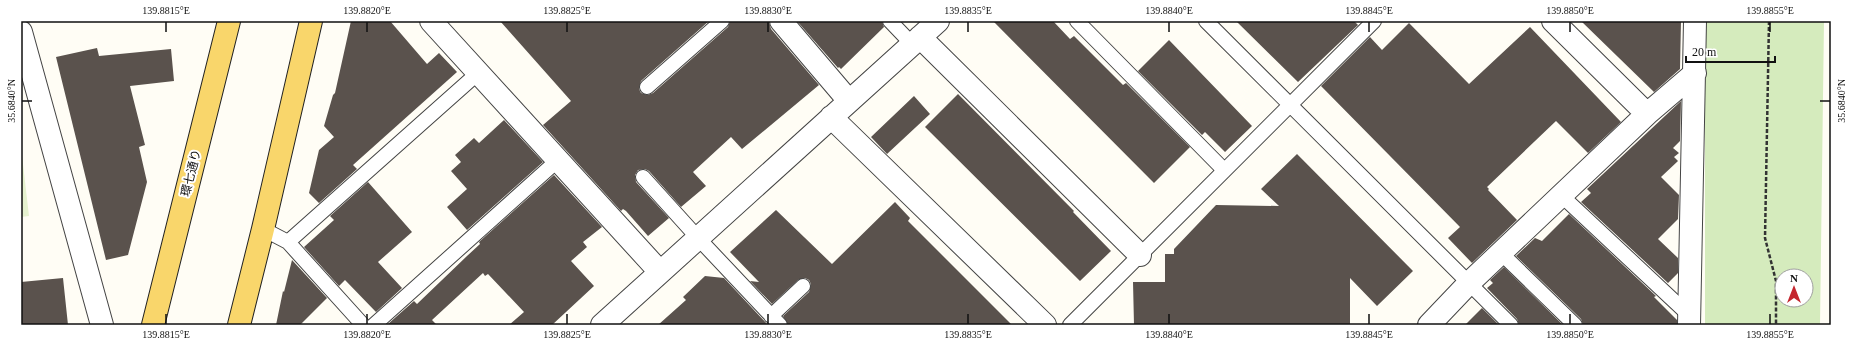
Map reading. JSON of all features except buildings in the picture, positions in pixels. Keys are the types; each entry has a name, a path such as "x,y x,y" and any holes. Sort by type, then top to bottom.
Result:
{"main road":[{"name":"環七通り","path":"153,325 229,21"},
{"path":"239,325 263,229 311,21"}],"street":[{"path":"431,21 660,272"},
{"path":"781,21 849,101"},
{"path":"602,325 938,21"},
{"path":"1553,21 1647,114"},
{"path":"1689,320 1696,21"},
{"path":"21,32 102,325"},
{"path":"916,41 1140,255"},
{"path":"1428,325 1469,283 1502,254 1647,114 1695,73"},
{"path":"831,117 1045,325"}],"lane":[{"path":"647,87 722,21"},
{"path":"890,21 916,41"},
{"path":"1077,21 1224,170"},
{"path":"1206,21 1511,325"},
{"path":"1070,325 1374,21"},
{"path":"288,242 478,73"},
{"path":"374,325 558,160"},
{"path":"643,177 698,238 776,320 802,286"},
{"path":"1562,196 1689,320"},
{"path":"263,229 288,242 363,325"},
{"path":"1502,254 1575,325"}],"path":[{"path":"1769,21 1765,238 1776,281 1776,325"}],"green space":[{"path":"1705,21 1824,21 1820,325 1705,325"},
{"path":"21,147 29,216 21,217"}]}
